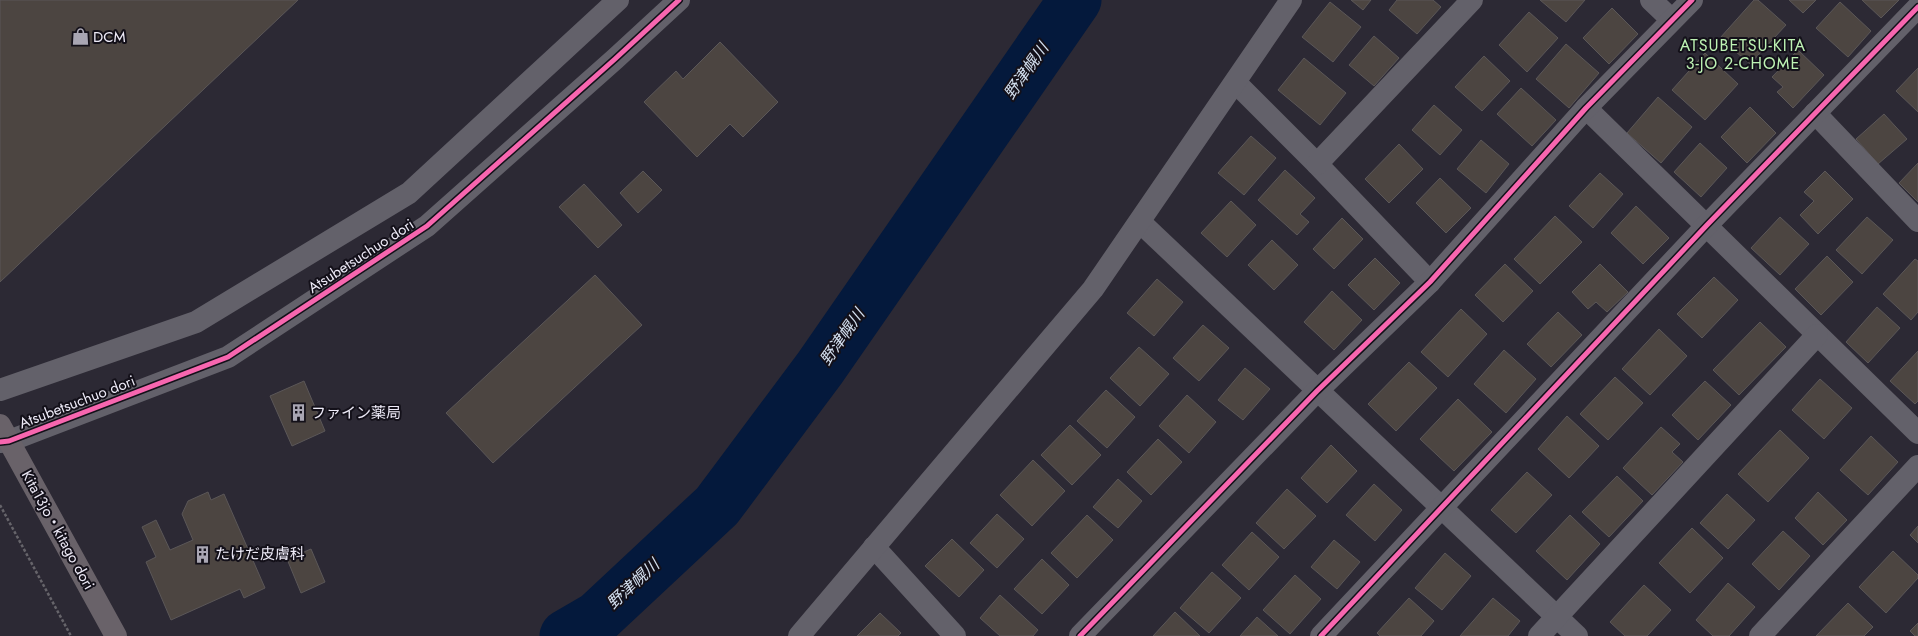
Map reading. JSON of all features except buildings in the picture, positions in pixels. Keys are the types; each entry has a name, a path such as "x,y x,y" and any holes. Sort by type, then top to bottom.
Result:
{"main road":[{"name":"Kita13jo・kitago dori","path":"3,436 116,636"}],"street":[{"name":"Atsubetsuchuo dori","path":"0,390 196,322 409,193 618,0"},
{"name":"Atsubetsuchuo dori","path":"3,436 228,357 427,226 679,0"},
{"path":"799,636 1093,289 1236,83 1291,0"},
{"path":"1318,164 1472,0"},
{"path":"1651,0 1672,20"},
{"path":"1080,636 1317,391 1430,282 1586,108 1692,0"},
{"path":"1321,636 1707,225 1918,7"},
{"path":"1236,83 1318,164 1430,282"},
{"path":"1586,108 1918,433"},
{"path":"1815,113 1918,221"},
{"path":"1140,222 1317,391 1442,506 1577,636"},
{"path":"1539,636 1817,334"},
{"path":"1760,636 1918,466"},
{"path":"874,547 955,636"}],"path":[{"path":"0,505 71,636"}],"waterway":[{"name":"野津幌川","path":"566,636 597,618 717,506 820,368 1075,0"}],"cycle path":[{"path":"0,442 9,441 228,357 427,226 679,0"},
{"path":"1080,636 1317,391 1430,282 1586,108 1692,0"},
{"path":"1321,636 1707,225 1918,7"}],"place":[{"name":"DCM","path":"80,37"},
{"name":"ファイン薬局","path":"298,413"},
{"name":"たけだ皮膚科","path":"202,554"}],"district":[{"name":"ATSUBETSU-KITA 3-JO 2-CHOME","path":"1743,54"}]}
